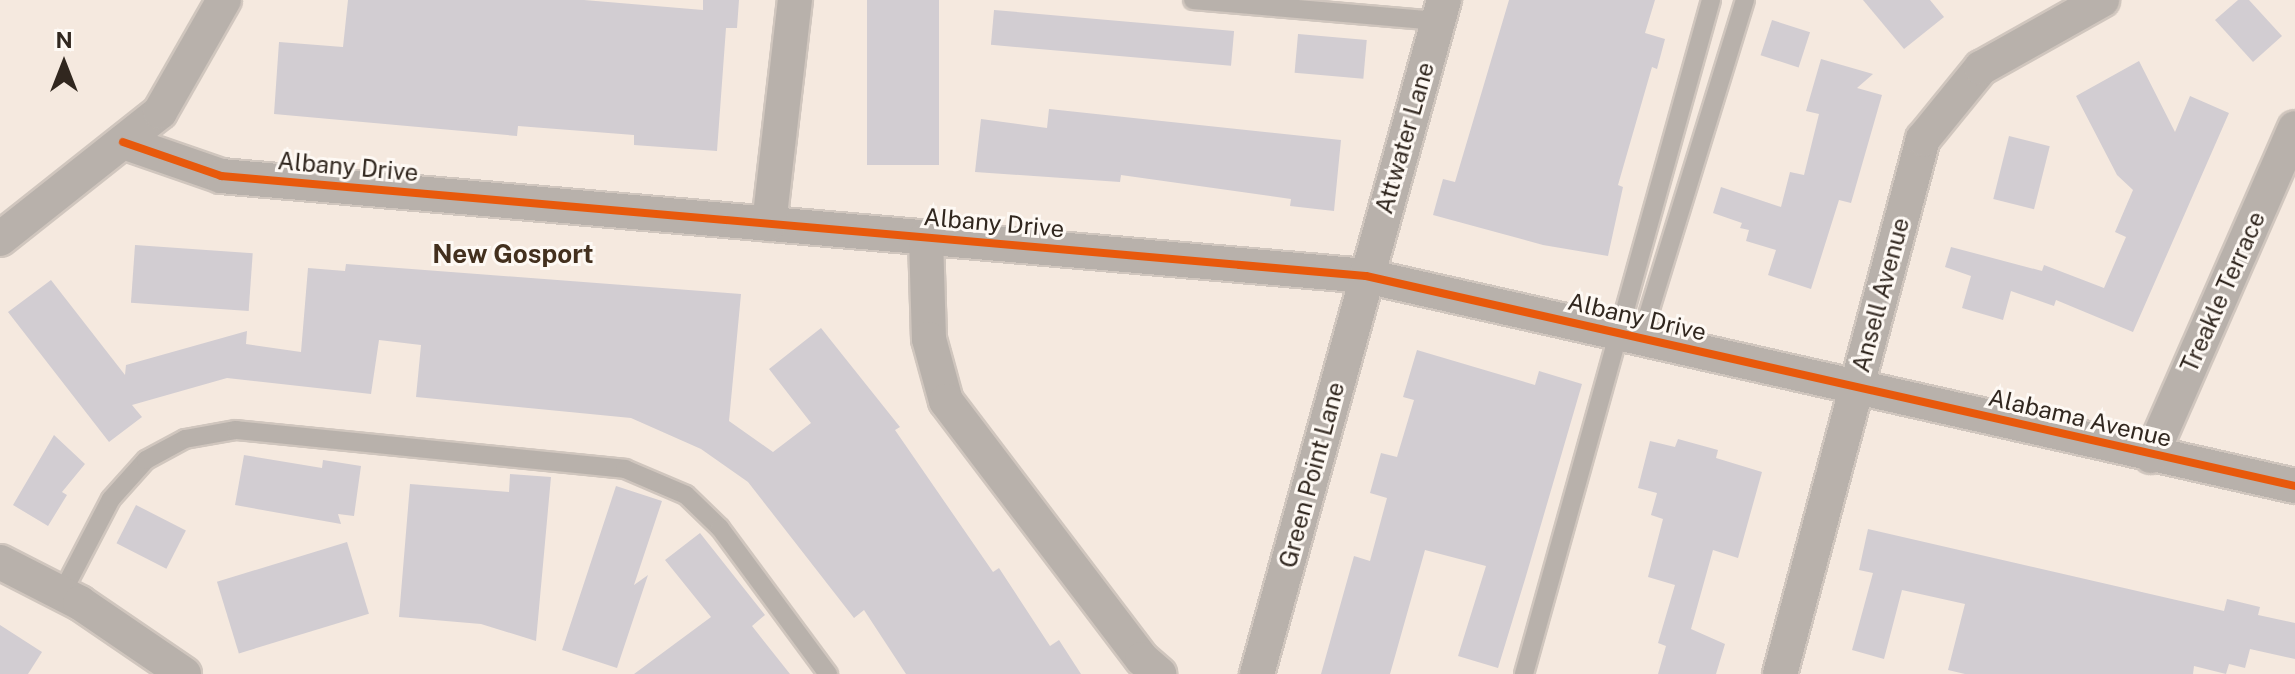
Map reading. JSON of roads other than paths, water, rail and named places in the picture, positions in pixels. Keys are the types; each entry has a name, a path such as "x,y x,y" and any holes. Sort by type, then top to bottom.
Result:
{"street":[{"path":"0,239 160,112 224,0"},
{"path":"769,224 795,0"},
{"name":"Ansell Avenue","path":"1780,674 1923,139 1981,68 2102,0"},
{"name":"Attwater Lane","path":"1366,276 1440,11"},
{"name":"Treakle Terrace","path":"2151,456 2295,128"},
{"name":"Albany Drive","path":"123,142 221,176 1366,276 1856,388"},
{"path":"926,238 929,339 946,401 1142,659 1159,674"},
{"name":"Green Point Lane","path":"1257,674 1366,276"},
{"name":"Alabama Avenue","path":"1856,388 2295,486"},
{"path":"0,562 62,593 184,674"}],"lane":[{"path":"1193,0 1440,11"},
{"path":"1630,336 1711,0"},
{"path":"1524,674 1630,336 1745,0"},
{"path":"62,593 111,499 146,460 185,439 236,430 625,469 686,495 720,528 828,674"}],"district":[{"name":"New Gosport","path":"513,254"}]}
